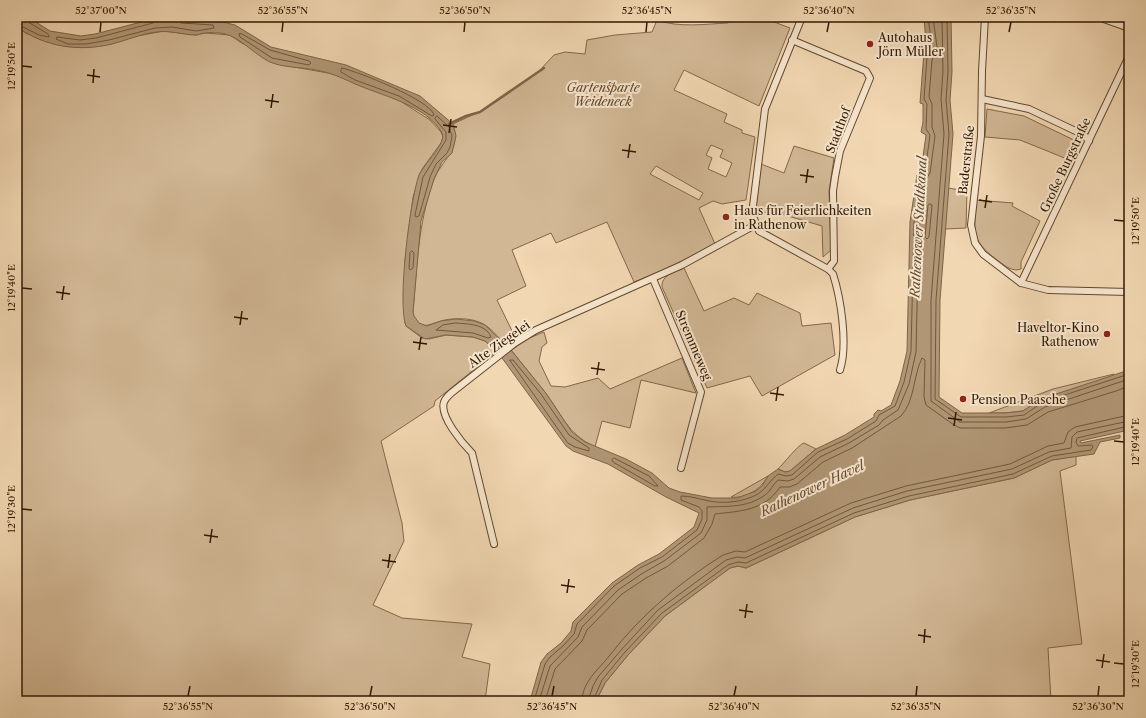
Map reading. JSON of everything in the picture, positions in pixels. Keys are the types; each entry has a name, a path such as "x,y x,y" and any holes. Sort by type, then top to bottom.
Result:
{"street":[{"path":"802,17 764,113 752,206 755,225 759,231 828,270 835,280 842,324 844,356 840,370"},
{"name":"Baderstraße","path":"985,17 981,136 971,225 973,238 977,248 1022,283"},
{"path":"1098,17 1129,28"},
{"name":"Stadthof","path":"792,40 866,71 870,78 840,151 833,191 834,261 828,270"},
{"name":"Große Burgstraße","path":"1022,283 1129,56"},
{"path":"982,99 1039,113 1084,135 1089,141"},
{"name":"Alte Ziegelei","path":"494,544 472,454 461,442 446,415 444,406 445,400 455,390 515,343 536,330 682,266 755,225"},
{"name":"Stremmeweg","path":"653,279 701,392 681,468"},
{"path":"1022,283 1048,290 1129,292"}],"green space":[{"name":"Gartensparte Weideneck","path":"731,17 761,17 790,28 759,106 684,70 674,90 727,114 724,122 742,130 742,133 755,137 746,200 722,204 713,201 699,208 715,244 666,269 634,282 607,222 556,243 551,233 512,250 526,286 497,300 515,337 505,345 490,329 475,321 458,319 445,320 425,325 417,323 414,319 413,312 421,230 433,182 453,148 455,133 453,124 479,112 539,71 554,55 565,52 585,54 587,40 615,35 652,32 657,20 683,25 728,23","holes":["711,145 723,150 720,157 732,163 726,177 708,169 712,158 706,155","656,166 703,193 699,200 650,174"]},
{"path":"17,27 27,34 110,44 137,36 164,31 196,35 205,33 230,35 283,65 339,75 354,83 397,99 430,120 441,132 443,137 441,143 422,169 413,197 405,260 405,323 406,326 422,338 429,339 446,335 473,337 485,341 497,351 435,401 434,406 381,441 402,523 404,541 373,605 402,618 472,624 462,657 490,664 485,701 17,701"},
{"path":"987,109 1024,116 1076,141 1067,159 1020,140 985,137"},
{"path":"794,146 834,158 829,191 831,250 823,257 822,226 771,211 755,215 761,164 784,173"},
{"path":"948,188 967,191 966,228 945,229"},
{"path":"976,200 1013,203 1012,206 1040,221 1021,262 1021,269 1010,269 991,255 979,243 975,230"},
{"path":"684,268 704,311 734,298 749,305 757,293 800,313 802,326 831,323 835,355 762,396 750,376 707,388 662,287 662,283 666,277"},
{"path":"544,332 547,343 542,347 539,361 551,386 565,387 598,378 610,389 682,358 696,393 641,380 630,428 602,421 595,447 577,436 565,422 544,391 511,350 527,339"},
{"path":"1114,374 1112,377 1041,399 1023,411 989,413 1053,389"},
{"path":"804,443 816,449 790,471 785,472 778,469 795,450"},
{"path":"1076,456 1076,465 1060,471 1082,644 1048,648 1051,701 596,701 605,683 628,655 665,616 730,568 738,566 746,568 855,517 910,500 1014,478 1052,460"},
{"path":"768,476 757,489 747,495 731,497"}],"water":[{"path":"17,17 28,17 50,31 81,36 95,34 157,18 223,22 235,25 271,47 346,65 420,96 453,124 456,136 452,153 442,162 434,179 421,221 413,312 419,323 427,326 441,321 456,319 474,321 485,325 511,350 545,392 572,432 585,442 626,459 652,473 669,488 680,492 712,498 737,498 756,491 762,486 768,476 778,469 785,472 790,471 816,449 845,435 874,417 874,414 878,410 881,411 891,405 900,381 907,351 910,222 917,175 921,171 926,135 921,132 923,122 923,104 920,103 924,52 927,52 928,46 926,44 924,17 951,17 952,72 950,100 953,134 940,300 939,397 962,413 1005,413 1023,411 1041,399 1129,370 1129,430 1080,441 1081,443 1120,435 1120,438 1100,442 1094,454 1052,460 1014,478 910,500 855,517 746,568 738,566 730,568 665,616 628,655 605,683 596,701 530,701 541,662 547,654 561,643 571,631 573,622 612,583 638,565 659,554 694,527 699,513 666,497 608,464 573,451 566,446 497,351 485,341 473,337 446,335 425,339 406,326 403,296 404,275 412,206 419,175 438,148 443,137 435,123 414,108 402,102 335,75 270,62 233,37 226,34 204,33 196,35 156,32 112,44 87,48 63,46 39,39 17,27"}],"waterway":[{"path":"449,124 466,116 480,112 544,68"}],"place":[{"name":"Autohaus Jörn Müller","path":"870,44"},
{"name":"Haus für Feierlichkeiten in Rathenow","path":"726,217"},
{"name":"Haveltor-Kino Rathenow","path":"1107,334"},
{"name":"Pension Paasche","path":"963,399"}],"water label":[{"name":"Rathenower Stadtkanal","path":"918,227"},
{"name":"Rathenower Havel","path":"812,488"}]}
